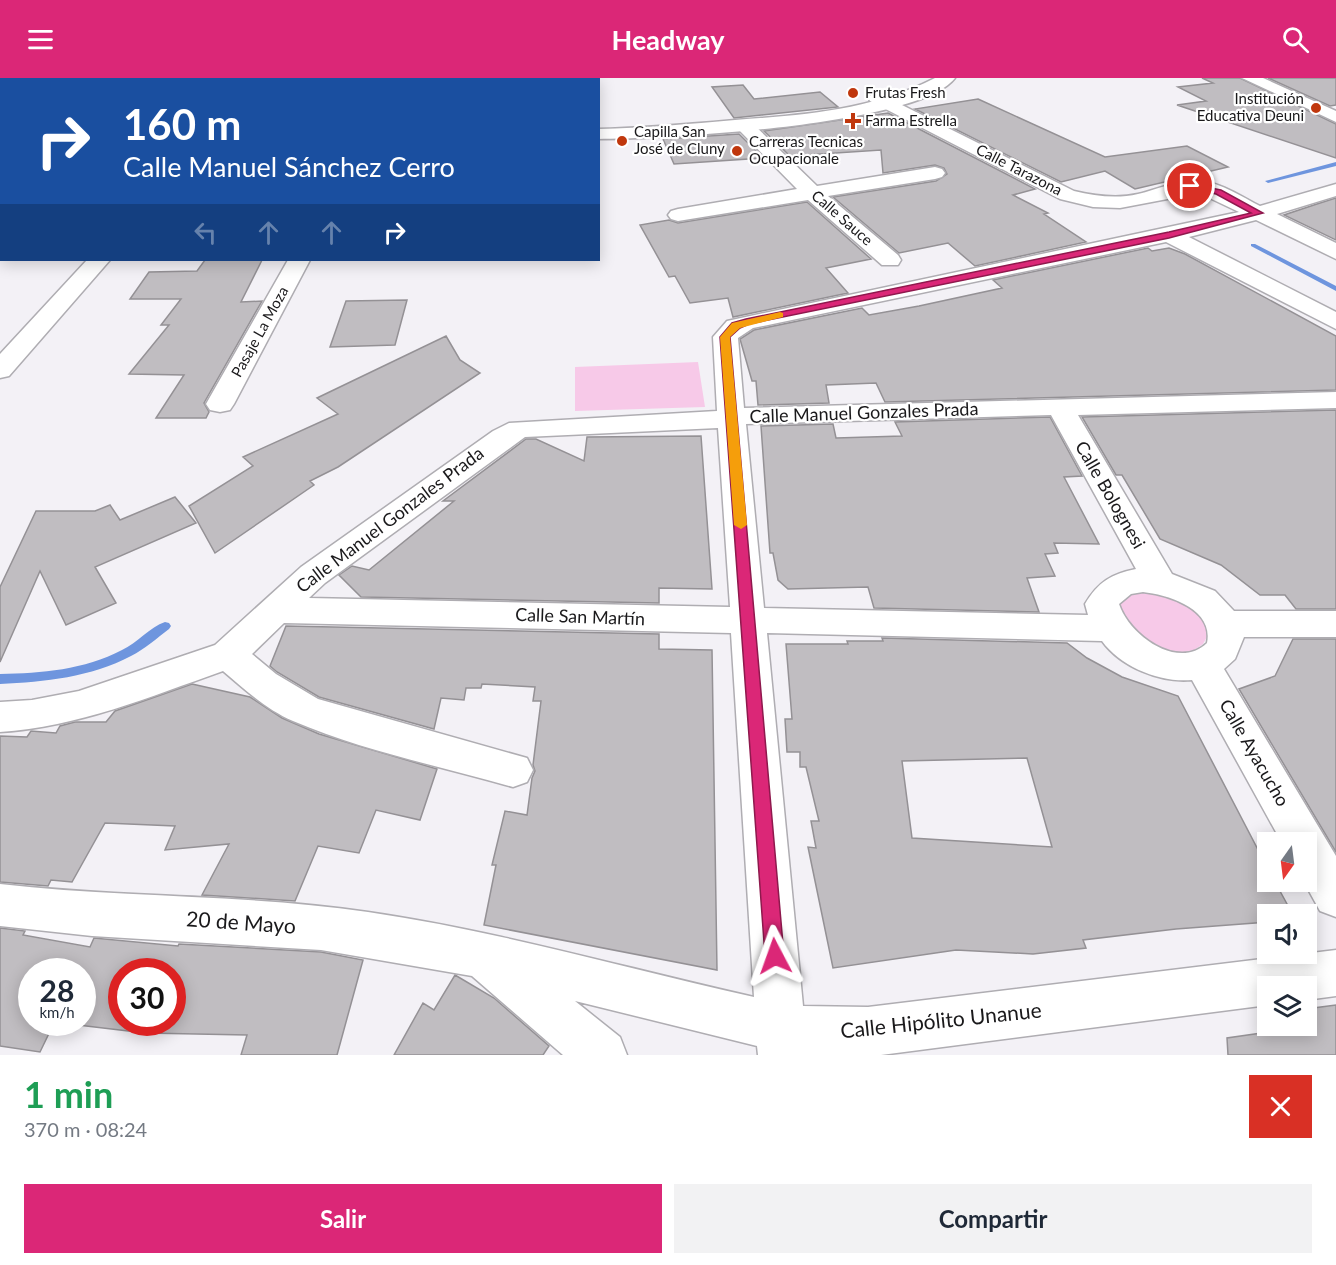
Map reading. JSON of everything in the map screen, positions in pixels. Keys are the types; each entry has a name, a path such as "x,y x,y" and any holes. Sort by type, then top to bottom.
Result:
{"main road":[{"path":"600,128 772,115 882,100 925,78"},
{"path":"600,134 744,125 834,114 923,91 947,78"},
{"path":"1250,78 1336,117"},
{"name":"Calle Tarazona","path":"882,100 1057,190 1078,198 1100,202 1137,200 1195,186 1218,192 1336,252"},
{"name":"Calle Sauce","path":"744,125 811,192 890,260"},
{"path":"678,215 935,173"},
{"path":"782,1041 750,622 724,343 729,331 746,322 1169,235 1259,213 1336,190"},
{"path":"1169,235 1336,321"},
{"path":"0,370 98,261"},
{"name":"Pasaje La Moza","path":"220,404 298,261"},
{"name":"Calle Manuel Gonzales Prada","path":"273,610 368,532 510,432 537,426 703,421 762,414 1336,400"},
{"name":"Calle Bolognesi","path":"1060,407 1160,582"},
{"path":"1128,581 1160,582 1199,597 1223,624 1226,644 1213,659 1202,664 1168,664 1150,658 1119,640 1109,628 1102,604 1107,594 1116,586 1128,581"},
{"path":"0,717 32,715 79,706 228,656 273,610"},
{"name":"Calle San Martín","path":"273,610 1109,628"},
{"path":"1223,624 1336,624"},
{"path":"228,656 263,684 304,710 513,770"},
{"name":"Calle Ayacucho","path":"1202,664 1299,832"},
{"name":"Calle Ayacucho","path":"1317,863 1336,896"},
{"name":"20 de Mayo","path":"0,905 54,913 286,925 367,934 481,955"},
{"path":"481,955 602,1055"},
{"name":"Calle Hipólito Unanue","path":"481,955 782,1041 815,1033 868,1032 1336,973"}],"shaded area":[{"path":"698,362 705,407 575,411 575,367"},
{"path":"1147,589 1191,604 1208,625 1208,635 1203,644 1194,650 1180,653 1164,651 1133,637 1117,605 1133,591"}],"building":[{"path":"1202,78 1240,78 1336,124 1336,158 1177,105 1206,101 1178,87 1213,83"},
{"path":"1268,78 1336,78 1336,105 1330,106"},
{"path":"743,85 754,99 820,92 838,107 734,118 712,87"},
{"path":"978,99 1105,157 1187,146 1228,167 1135,189 1105,171 1061,182 915,109"},
{"path":"888,113 1035,189 1013,195 1048,213 1044,214 1086,242 975,266 948,243 899,253 833,197 936,181 947,174 944,168 935,165 883,173 881,150 790,156 764,131"},
{"path":"739,134 763,158 674,164 663,139"},
{"path":"1336,198 1336,240 1284,215 1317,204"},
{"path":"807,202 871,259 826,268 848,293 733,317 728,298 690,303 675,276 669,277 640,225 669,220 678,223"},
{"path":"1148,248 1152,251 1169,248 1185,254 1336,336 1336,390 885,402 876,383 826,385 829,403 758,405 756,381 752,381 740,339 754,330 862,308 869,315 919,306 1002,288 993,280"},
{"path":"204,261 262,261 241,302 262,301 204,403 209,412 206,418 156,418 184,375 129,374 169,325 161,325 181,299 130,299 149,272 197,271"},
{"path":"407,300 395,345 330,347 346,301"},
{"path":"446,336 460,360 480,373 338,467 310,481 314,485 215,553 189,506 253,466 243,457 338,414 317,398"},
{"path":"1336,410 1336,609 1296,609 1285,595 1260,595 1221,565 1160,539 1122,475 1116,475 1082,417"},
{"path":"1050,417 1082,476 1064,477 1099,544 1054,543 1058,553 1045,554 1055,576 1027,578 1039,612 874,608 868,587 788,589 778,580 773,553 770,553 761,426 833,424 836,438 902,436 895,422"},
{"path":"701,436 712,589 659,588 659,603 361,597 339,575 352,566 369,570 454,501 443,501 526,439 536,439 584,461 587,437"},
{"path":"175,497 196,523 95,567 116,603 66,625 40,571 0,662 0,587 36,511 95,511 110,505 120,520"},
{"path":"286,626 659,634 659,649 712,650 717,970 484,925 496,865 492,865 505,811 527,815 535,771 533,765 541,701 533,701 535,687 482,684 481,688 466,688 464,700 441,698 434,729 319,697 277,672 270,666"},
{"path":"882,638 1067,643 1087,658 1122,677 1178,696 1257,848 1257,892 1280,892 1287,904 1257,904 1257,923 1176,929 1083,940 1086,948 1033,954 956,950 833,968 808,847 816,848 811,821 819,821 806,767 800,767 800,752 787,752 785,719 792,719 786,644 848,644 847,641 883,641","holes":["1027,758 1052,847 912,838 902,761"]},
{"path":"1293,639 1336,639 1336,852 1239,689 1275,676"},
{"path":"192,684 250,697 282,718 319,734 437,769 420,820 376,810 359,853 318,846 295,901 202,895 229,844 165,850 175,826 105,823 72,882 51,880 48,886 0,882 0,736 27,737 31,731 56,733 60,726 75,722 106,722 115,711"},
{"path":"0,928 25,931 23,935 90,947 94,938 178,946 179,944 321,952 363,960 337,1055 241,1055 247,1035 186,1034 186,958 108,958 108,1029 96,1027 96,958 18,958 18,1036 48,1036 40,1052 0,1046"},
{"path":"455,975 494,998 549,1046 543,1055 394,1055 423,1003 434,1010"},
{"path":"1336,1005 1336,1055 1228,1055 1227,1038 1257,1034 1257,1036 1317,1036 1317,1008"}],"waterway":[{"path":"1268,181 1336,164"},
{"path":"1253,245 1336,289"},
{"path":"0,679 65,674 96,666 132,650 165,626"}],"slow traffic":[{"path":"741,525 725,337 736,326 780,315"}],"place":[{"name":"Frutas Fresh","path":"853,93"},
{"name":"Institución Educativa Deuni","path":"1316,108"},
{"name":"Farma Estrella","path":"853,121"},
{"name":"Capilla San José de Cluny","path":"622,141"},
{"name":"Carreras Tecnicas Ocupacionale","path":"737,151"}],"route":[{"path":"775,956 750,622 725,337 729,331 746,322 1169,235 1259,213 1208,188 1190,186"}]}
